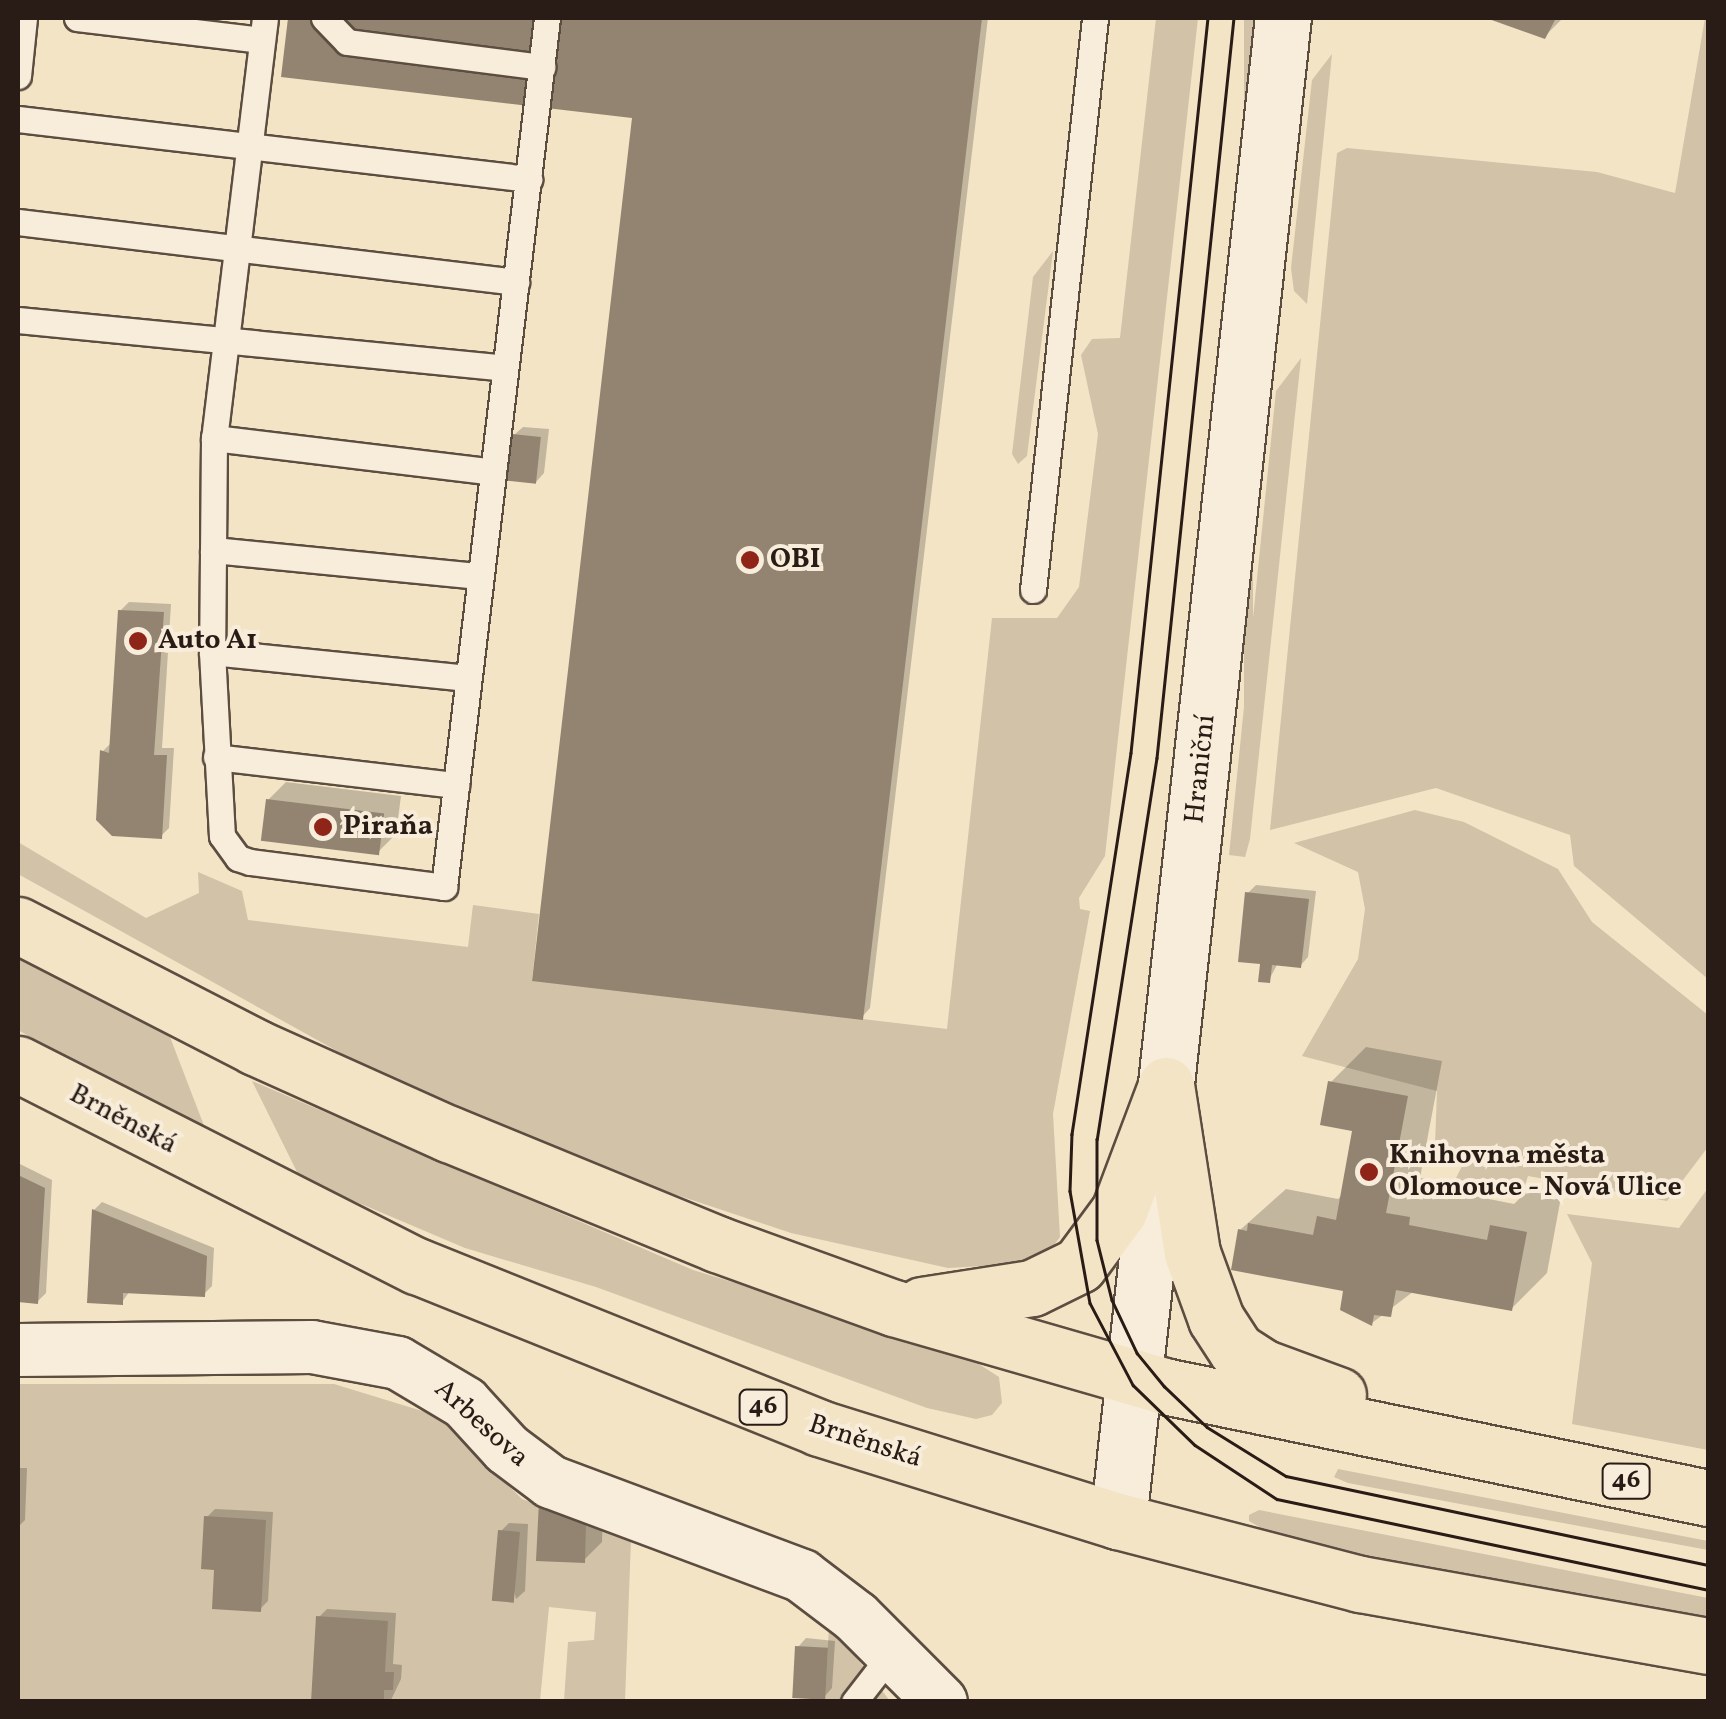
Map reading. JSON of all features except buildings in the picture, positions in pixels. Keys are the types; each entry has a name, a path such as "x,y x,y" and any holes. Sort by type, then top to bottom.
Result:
{"main road":[{"name":"46","path":"18,925 254,1047 448,1134 716,1244 894,1308 1134,1376 1708,1498"},
{"name":"Brněnská","path":"18,1064 300,1210 512,1307 819,1428 1118,1521 1360,1584 1708,1646"},
{"path":"894,1308 1032,1288 1079,1265 1119,1211 1166,1085"},
{"path":"1166,1085 1192,1252 1216,1319 1236,1350 1283,1376 1544,1465"}],"street":[{"name":"Hraniční","path":"1118,1521 1284,18"},
{"name":"Arbesova","path":"18,1350 312,1347 377,1355 451,1393 552,1482 802,1576 892,1653 941,1702"}],"lane":[{"path":"18,76 24,18"},
{"path":"76,18 264,29 222,338 214,438 212,652 222,836 238,858 444,887 547,18"},
{"path":"324,18 347,42 542,67"},
{"path":"1034,590 1096,18"},
{"path":"18,119 529,179"},
{"path":"18,222 516,282"},
{"path":"18,320 505,368"},
{"path":"214,438 493,472"},
{"path":"213,550 480,576"},
{"path":"212,652 468,678"},
{"path":"216,757 456,785"},
{"path":"854,1702 892,1653"}],"shaded area":[{"path":"1156,18 1198,18 1105,856 1079,898 1080,909 1090,911 1053,1114 1060,1237 1033,1263 948,1268 791,1233 590,1166 402,1087 18,874 18,842 146,918 199,893 198,872 242,891 248,920 468,947 473,905 539,914 532,980 947,1029 992,618 1057,618 1079,587 1098,434 1081,355 1092,339 1120,338"},
{"path":"1244,18 1253,18 1253,764 1244,764"},
{"path":"1705,18 1708,979 1574,866 1570,835 1436,788 1270,830 1337,153 1347,148 1597,172 1675,193"},
{"path":"1332,54 1307,304 1294,291 1291,268 1312,80"},
{"path":"1053,251 1027,456 1018,464 1012,454 1033,277"},
{"path":"1301,358 1250,839 1245,857 1229,855 1276,391"},
{"path":"1415,810 1464,822 1558,869 1592,922 1708,1015 1708,1147 1667,1201 1528,1176 1521,1197 1455,1180 1466,1158 1435,1145 1437,1091 1302,1056 1358,959 1365,909 1358,872 1294,843"},
{"path":"18,957 170,1037 208,1136 18,1030"},
{"path":"252,1081 693,1270 960,1352 999,1377 1002,1403 992,1415 976,1419 927,1408 596,1287 465,1248 300,1178"},
{"path":"1708,1188 1708,1450 1572,1424 1592,1263 1567,1214 1679,1228"},
{"path":"18,1384 334,1384 458,1422 465,1443 522,1499 631,1539 625,1701 564,1701 568,1642 594,1640 596,1612 549,1607 540,1701 18,1702"},
{"path":"1338,1469 1708,1541 1708,1550 1348,1483 1334,1477"},
{"path":"1259,1510 1708,1598 1708,1622 1607,1609 1277,1537 1249,1521 1249,1515"},
{"path":"829,1626 834,1629 890,1701 825,1702"}],"tram line":[{"path":"1208,18 1131,753 1072,1134 1070,1191 1090,1303 1133,1385 1195,1445 1277,1499 1708,1590"},
{"path":"1234,18 1157,758 1097,1139 1097,1240 1112,1300 1137,1353 1164,1386 1207,1427 1286,1476 1708,1565"}],"place":[{"name":"OBI","path":"750,560"},
{"name":"Auto A1","path":"138,641"},
{"name":"Piraňa","path":"323,827"},
{"name":"Knihovna města Olomouce - Nová Ulice","path":"1369,1172"}]}
